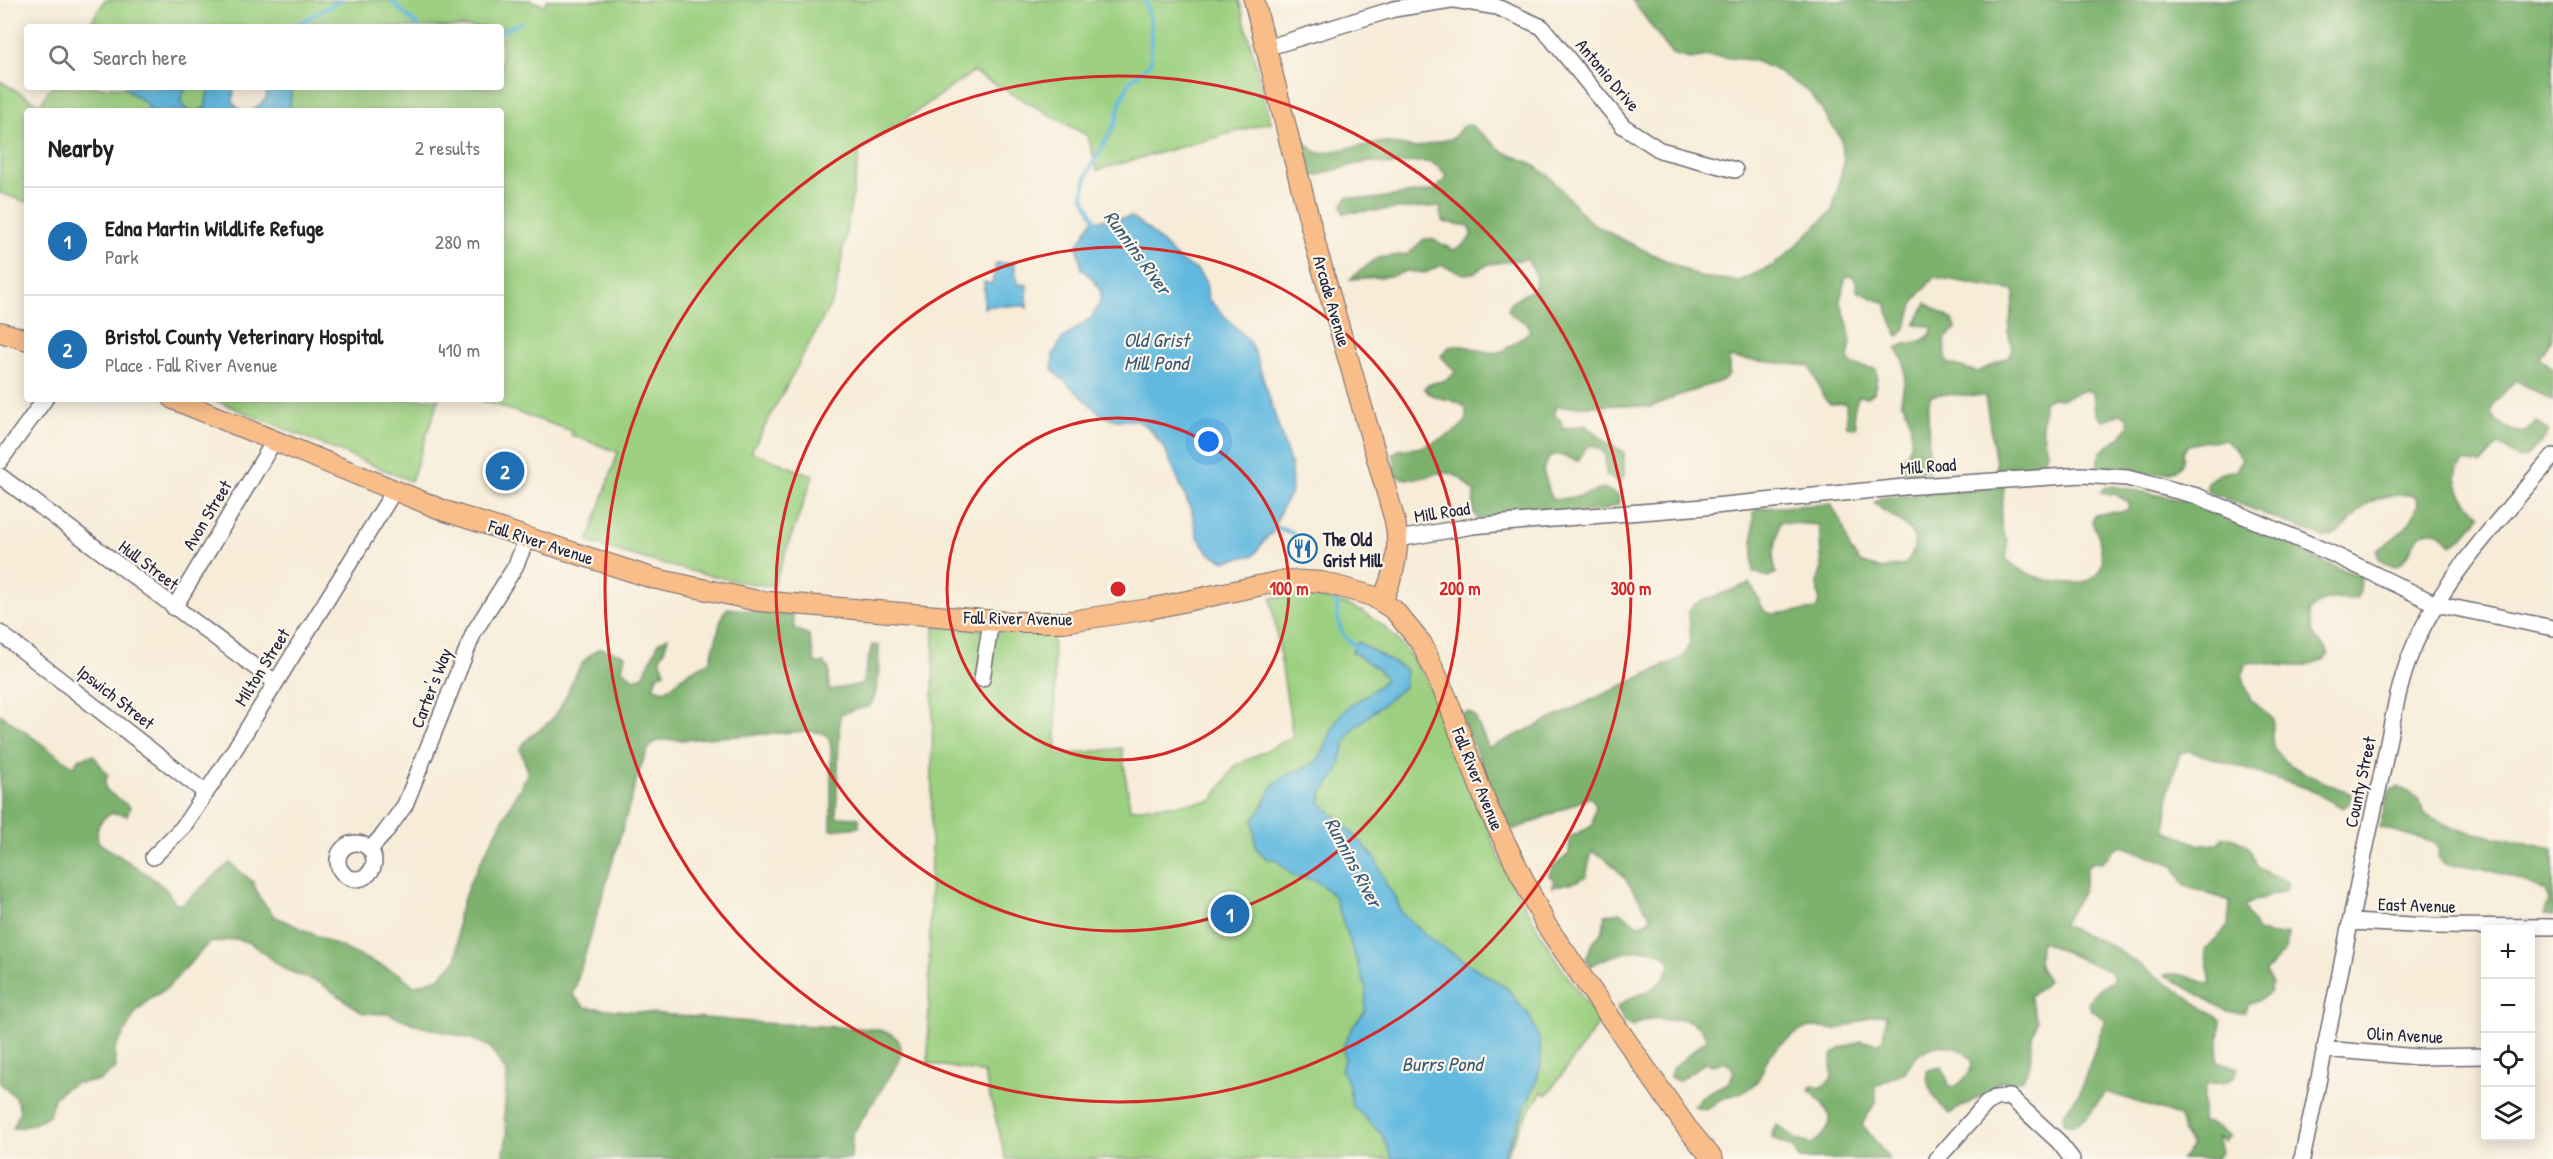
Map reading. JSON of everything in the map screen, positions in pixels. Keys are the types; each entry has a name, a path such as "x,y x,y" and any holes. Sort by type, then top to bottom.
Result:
{"main road":[{"name":"Arcade Avenue","path":"1254,0 1318,254 1398,539 1395,567 1382,601"},
{"path":"0,332 24,339"},
{"name":"Fall River Avenue","path":"180,402 394,491 527,538 652,578 758,601 991,621 1064,622 1149,609 1286,580 1322,582 1363,593 1382,601 1394,610 1422,644 1430,659 1487,806 1546,925 1681,1119 1713,1159"}],"street":[{"name":"Antonio Drive","path":"1266,48 1394,9 1453,0 1497,7 1542,27 1623,126 1660,150 1735,170"},
{"path":"0,461 43,402"},
{"name":"Avon Street","path":"174,608 274,441"},
{"name":"County Street","path":"2302,1159 2400,694 2414,647 2436,604 2471,556 2553,456"},
{"name":"Mill Road","path":"1398,539 1473,526 1527,520 1704,507 1904,487 2082,475 2127,478 2197,496 2335,555 2436,604 2553,628"},
{"name":"Hull Street","path":"0,476 275,682"},
{"name":"Milton Street","path":"153,857 183,826 206,793 394,491"},
{"name":"Carter's Way","path":"370,849 405,805 474,632 515,567 527,538"},
{"path":"982,679 991,621"},
{"name":"Ipswich Street","path":"0,633 206,793"},
{"name":"East Avenue","path":"2351,922 2433,926 2553,927"},
{"name":"Olin Avenue","path":"2324,1049 2418,1057 2481,1056"},
{"path":"1937,1159 1986,1104 1995,1098 2010,1097 2030,1114 2072,1159"}],"green space":[{"path":"105,0 528,0 545,5 547,0 1239,0 1271,122 1097,170 1088,136 973,72 860,151 835,296 751,452 813,476 773,587 679,568 588,542 618,452 571,435 572,431 487,402 504,402 504,108 289,108 290,90 504,90 504,24 90,24"},
{"path":"1632,0 2553,0 2553,337 2540,358 2553,368 2553,401 2516,380 2493,404 2491,413 2497,421 2511,430 2526,432 2536,421 2548,431 2544,439 2526,457 2518,458 2498,445 2481,464 2465,461 2459,467 2457,482 2459,489 2480,515 2464,536 2451,545 2437,531 2422,534 2402,563 2396,566 2388,565 2378,558 2377,550 2397,535 2413,517 2418,501 2414,495 2392,495 2372,501 2365,505 2343,528 2331,536 2323,537 2207,491 2207,483 2213,477 2236,471 2242,458 2225,440 2188,445 2183,452 2182,463 2175,470 2164,473 2151,474 2098,466 2101,452 2120,437 2129,425 2127,417 2120,414 2104,420 2100,418 2094,409 2093,393 2085,390 2061,399 2052,398 2044,402 2042,428 2047,453 2045,461 2038,466 1997,470 1985,396 1940,394 1931,396 1928,404 1929,470 1908,474 1901,468 1902,460 1910,447 1911,429 1901,401 1905,377 1904,361 1896,348 1923,340 1931,334 1932,326 1915,325 1926,303 1953,320 1956,328 1944,340 1947,363 1978,372 2010,356 2012,348 2008,332 2015,291 1934,277 1915,301 1907,324 1898,336 1887,304 1857,291 1857,283 1853,276 1846,276 1840,301 1851,342 1848,359 1853,365 1876,369 1877,377 1874,393 1867,397 1859,396 1857,400 1854,415 1856,427 1847,427 1846,403 1830,404 1824,398 1810,366 1729,358 1729,375 1724,380 1651,407 1625,405 1555,407 1555,416 1561,421 1562,429 1585,425 1609,444 1624,452 1624,476 1619,482 1606,475 1605,454 1599,448 1591,445 1585,449 1578,461 1556,454 1549,458 1543,470 1551,497 1554,500 1581,496 1604,488 1618,495 1620,503 1604,510 1478,519 1473,512 1474,492 1462,479 1445,473 1418,479 1402,478 1393,474 1395,462 1393,454 1399,450 1421,447 1433,442 1464,424 1467,419 1465,407 1455,401 1433,395 1424,388 1452,376 1455,371 1441,356 1449,347 1463,346 1490,352 1502,351 1530,331 1528,324 1513,316 1508,310 1510,303 1532,290 1536,283 1535,273 1527,259 1489,264 1473,273 1464,274 1442,265 1425,273 1407,271 1392,276 1350,279 1377,258 1408,254 1424,239 1432,239 1453,250 1464,244 1472,234 1469,226 1444,222 1440,213 1441,206 1343,213 1342,205 1347,197 1372,199 1435,190 1447,177 1435,165 1428,162 1391,165 1371,162 1308,178 1296,141 1303,139 1314,151 1321,153 1385,142 1414,148 1453,138 1463,126 1471,125 1504,152 1529,162 1549,176 1589,221 1700,277 1739,281 1772,266 1832,211 1844,162 1841,138 1810,93 1774,69 1752,60 1708,56 1690,59 1672,54"},
{"path":"0,81 40,105 49,90 128,90 149,106 148,108 24,108 24,201 0,193"},
{"path":"185,90 208,90 205,108 186,108 180,101"},
{"path":"219,402 438,402 411,481"},
{"path":"2004,486 2001,517 2007,541 2006,559 2017,568 2042,579 2084,583 2090,581 2099,571 2103,563 2099,537 2092,522 2095,515 2127,510 2130,503 2116,495 2100,492 2106,487 2114,486 2191,502 2287,542 2317,560 2361,576 2360,591 2356,599 2337,598 2324,601 2309,612 2313,633 2329,655 2319,662 2308,665 2251,663 2245,665 2242,674 2250,699 2273,719 2272,742 2279,755 2297,769 2352,794 2349,803 2343,808 2309,789 2189,751 2180,753 2169,790 2166,831 2200,845 2219,844 2223,837 2236,839 2246,845 2257,867 2287,881 2287,889 2244,906 2257,931 2273,935 2288,934 2286,950 2265,971 2272,984 2270,993 2248,1005 2245,1012 2228,1012 2165,975 2183,975 2211,984 2205,950 2228,926 2230,901 2185,886 2173,865 2122,846 2113,850 2102,863 2094,862 2087,866 2083,891 2062,925 2110,945 2221,1020 2217,1061 2238,1068 2230,1080 2206,1084 2201,1122 2209,1123 2230,1136 2224,1141 2217,1137 2221,1152 2215,1159 2181,1159 2192,1146 2183,1132 2179,1116 2107,1092 2085,1118 2071,1126 2063,1122 2064,1114 2080,1092 2105,1020 2091,1009 2088,1002 2100,988 2114,980 2111,972 2040,941 2039,967 2048,980 2044,986 2029,996 2037,1020 2032,1037 2030,1064 2023,1079 2015,1082 1999,1081 1988,1092 1949,1114 1933,1094 1928,1083 1927,1070 1941,1067 1951,1088 1966,1076 1971,1068 1972,1059 1953,1047 1944,1045 1927,1050 1911,1063 1905,1072 1876,1087 1876,1102 1862,1124 1889,1159 1799,1159 1793,1148 1772,1138 1777,1125 1796,1139 1810,1144 1819,1138 1827,1129 1829,1117 1819,1099 1809,1090 1813,1085 1821,1088 1832,1078 1833,1054 1840,1049 1861,1041 1877,1043 1883,1039 1886,1015 1874,1016 1838,1029 1806,1028 1773,1051 1759,1078 1751,1087 1721,1099 1704,1110 1694,1106 1705,1094 1729,1082 1734,1072 1730,1065 1722,1062 1713,1065 1705,1063 1678,1081 1670,1077 1672,1069 1707,1039 1703,1032 1697,1026 1680,1019 1649,1019 1632,1027 1624,1022 1617,1007 1654,988 1666,975 1671,964 1665,956 1645,950 1621,954 1590,966 1586,959 1592,943 1603,931 1605,915 1620,912 1638,925 1646,923 1651,917 1611,863 1592,851 1586,876 1578,881 1552,887 1554,879 1549,876 1551,869 1569,854 1570,837 1592,826 1596,804 1590,797 1514,830 1508,824 1460,715 1467,712 1474,715 1489,748 1683,657 1690,641 1689,610 1695,604 1750,583 1765,612 1773,614 1817,609 1819,600 1817,583 1822,568 1819,525 1780,522 1773,557 1776,573 1768,577 1753,572 1753,512 1759,508 1831,504 1843,526 1850,549 1860,562 1882,569 1906,564 1915,543 1908,528 1874,503 1880,498"},
{"path":"1292,596 1336,601 1354,608 1371,617 1386,629 1413,660 1426,679 1505,871 1555,958 1600,1022 1547,1095 1542,1092 1522,1122 1504,1159 1006,1159 984,1073 928,1063 934,627 1053,634 1057,755 1122,748 1130,809 1212,801 1235,766 1293,737 1271,598"},
{"path":"728,608 785,615 793,613 794,628 809,635 815,663 824,663 829,669 829,690 862,684 872,645 879,646 877,684 870,706 840,714 836,817 859,818 859,827 831,830 831,748 829,739 824,733 808,731 663,740 653,743 641,766 573,995 585,1007 762,1023 873,1029 887,1032 899,1042 901,1054 899,1062 852,1135 851,1159 503,1159 507,1133 504,1116 507,1074 490,1047 472,1039 420,1026 389,1014 363,1013 320,983 286,970 250,943 237,939 209,943 166,989 151,998 136,1012 114,1051 116,1068 99,1081 76,1083 64,1089 54,1098 49,1115 32,1125 13,1129 20,1109 15,1097 0,1083 0,714 74,767 78,759 93,755 108,775 105,782 106,790 130,807 127,816 114,814 103,819 97,829 99,843 147,874 166,889 174,902 181,905 230,863 253,882 259,897 274,916 401,975 414,986 439,978 457,959 458,916 469,884 528,772 520,749 554,717 584,662 601,648 625,655 622,669 634,679 643,676 659,642 668,637 660,658 665,672 657,675 653,688 665,691 689,672 710,661 723,613"},
{"path":"2398,787 2418,799 2425,814 2456,829 2553,849 2553,916 2544,915 2549,900 2546,891 2495,872 2463,865 2449,865 2438,858 2439,850 2436,843 2379,827 2390,790"}],"water":[{"path":"128,90 185,90 180,101 186,108 148,108 149,106"},
{"path":"208,90 234,90 233,103 238,108 205,108"},
{"path":"265,90 290,90 289,108 256,108 266,99"},
{"name":"Old Grist Mill Pond","path":"1132,217 1150,231 1180,261 1197,270 1206,282 1208,299 1249,341 1256,356 1291,466 1292,491 1282,507 1272,534 1254,555 1225,561 1209,553 1197,536 1192,512 1165,449 1148,427 1136,420 1117,420 1102,415 1052,370 1053,355 1062,339 1092,317 1099,305 1101,292 1094,280 1082,269 1077,246 1092,221"},
{"path":"996,263 1014,263 1018,284 1027,285 1027,308 1024,306 986,306 984,308 984,282 992,284"},
{"name":"Burrs Pond","path":"1358,642 1406,670 1404,687 1353,729 1346,741 1337,773 1322,793 1320,802 1353,833 1375,858 1401,912 1430,939 1508,989 1529,1014 1540,1042 1541,1063 1536,1083 1502,1159 1393,1159 1382,1135 1352,1105 1348,1082 1341,1070 1344,1059 1343,1047 1352,1028 1365,1011 1366,988 1334,896 1315,880 1294,876 1275,859 1267,859 1256,848 1253,819 1261,810 1274,785 1287,775 1315,762 1320,757 1334,724 1342,713 1386,679 1352,651"}],"waterway":[{"path":"298,24 341,0"},
{"path":"390,0 416,24"},
{"name":"Runnins River","path":"1097,224 1083,195 1087,174 1116,122 1120,102 1131,80 1151,63 1151,23 1145,0"},
{"path":"504,30 521,23"},
{"name":"Runnins River","path":"1272,526 1293,533"},
{"name":"Runnins River","path":"1335,594 1341,630 1344,636 1359,649"}],"place":[{"name":"Bristol County Veterinary Hospital","path":"505,471"},
{"name":"The Old Grist Mill","path":"1302,549"},
{"name":"Edna Martin Wildlife Refuge","path":"1230,914"}]}
